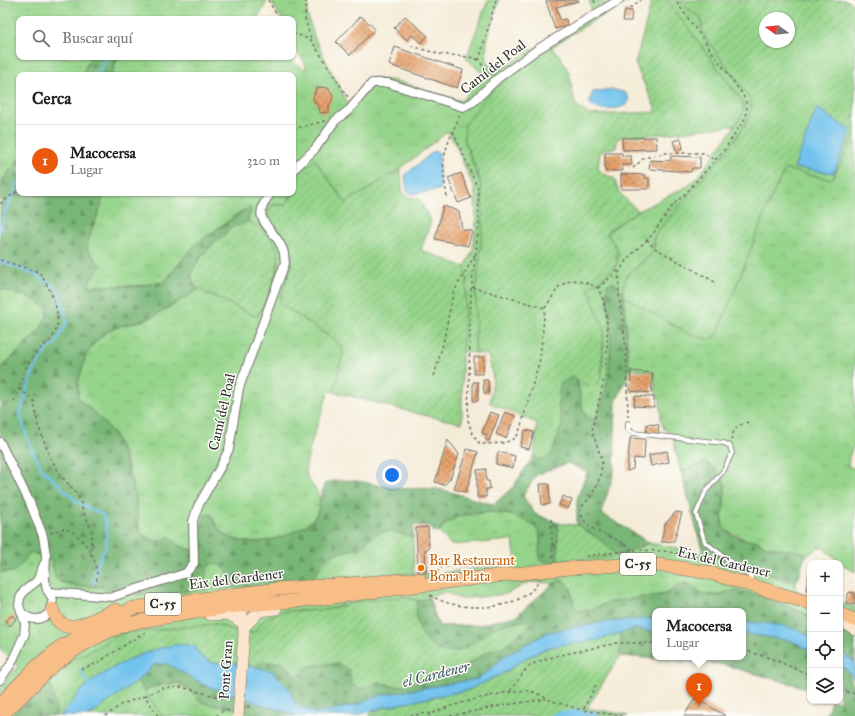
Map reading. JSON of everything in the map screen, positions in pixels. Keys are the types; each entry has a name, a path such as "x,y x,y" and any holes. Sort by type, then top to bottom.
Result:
{"main road":[{"name":"Eix del Cardener","path":"317,600 461,580 608,565 644,564 668,566 710,573 749,583 807,602"},
{"name":"Eix del Cardener","path":"0,704 37,666 60,647 134,608 277,589 408,579 461,580"},
{"name":"C-55","path":"1,716 55,664 81,646 124,625 227,607 317,600"},
{"path":"52,605 54,617 60,624 75,627 122,608 134,608"},
{"path":"843,615 855,620"}],"street":[{"name":"Camí del Poal","path":"296,167 314,149 335,121 355,104 372,83 379,82 463,107 473,102 497,79 538,49 619,0"},
{"name":"Camí del Poal","path":"71,594 112,597 186,573 194,564 193,521 198,506 229,449 239,388 285,263 284,251 279,241 264,224 260,213 263,203 269,196"},
{"path":"0,442 30,503 43,536 46,555 45,580 52,605"},
{"path":"24,636 25,622 19,605 20,598 24,591 36,581 46,555"},
{"path":"165,604 187,606 226,601 241,603 244,606 253,600 332,592 345,590 358,584"},
{"path":"30,586 41,586 48,591 71,594"},
{"path":"23,614 35,619 45,617 52,605 71,594"},
{"path":"183,614 229,614 245,626 255,614 265,609 296,607 317,600"},
{"name":"Pont Gran","path":"238,716 245,626 248,612 244,606"},
{"path":"843,610 855,612"},
{"path":"0,680 11,664 24,636 35,619"},
{"path":"843,621 855,630"}],"lane":[{"path":"628,423 628,429 633,433 724,443 730,446 732,453 724,470 706,491 696,514 705,542 751,577 749,583"}],"path":[{"path":"268,0 276,16"},
{"path":"306,0 305,19 311,40 346,95 355,104"},
{"path":"479,60 496,0"},
{"path":"630,8 641,0"},
{"path":"628,423 626,348 619,294 619,273 626,260 647,239 674,204 725,149 746,118 747,105 743,95 675,0"},
{"path":"296,34 311,40"},
{"path":"411,46 439,54 470,57 479,60 484,68 497,79"},
{"path":"447,197 444,176 444,151 463,107"},
{"path":"296,128 319,122 335,121"},
{"path":"453,131 478,189 479,225 472,287 468,420 472,433 480,444 504,443 516,438 520,429 540,359 545,308 560,285 572,280 587,282 598,288 604,302 607,323 605,375 594,415 592,431 602,460 597,485 592,495 580,509 581,517 586,524 619,541 632,550"},
{"path":"633,168 644,158 666,153 704,153 715,160"},
{"path":"0,204 16,192"},
{"path":"647,239 653,247 715,282"},
{"path":"434,376 443,344 453,294 476,253"},
{"path":"0,260 39,272 53,297 56,310 57,322 53,337 36,353 22,373 14,402"},
{"path":"598,288 622,268"},
{"path":"472,287 545,308"},
{"path":"19,388 34,401 38,425 50,457 60,476 78,494 82,503 81,506 92,531 91,555"},
{"path":"730,446 733,430 748,422"},
{"path":"551,518 552,560 556,559"},
{"path":"43,536 65,528 74,532 82,539 98,570 96,584"},
{"path":"581,556 632,550 664,551 699,558 710,573"},
{"path":"433,580 440,567 501,563 519,574"},
{"path":"419,587 438,600 460,606 506,605 531,592 545,571"},
{"path":"82,668 97,662 151,629"},
{"path":"510,691 527,668 537,662 617,643 652,643"},
{"path":"746,651 770,658 807,674"},
{"path":"583,710 596,686"},
{"path":"105,716 122,704 146,696 162,688 181,687 233,701"},
{"path":"404,716 432,713 510,691 530,691 548,699 583,710 622,716"},
{"path":"843,692 852,692 855,696"},
{"path":"146,696 158,716"},
{"path":"450,716 499,706 548,699"},
{"path":"246,706 253,708"},
{"path":"428,716 432,713"}],"green space":[{"path":"0,0 268,0 259,16 16,16 16,60 89,60 83,72 16,72 16,163 0,184"},
{"path":"271,0 309,0 307,14 315,39 348,104 370,78 396,81 461,101 485,76 466,58 488,0 499,0 487,41 486,57 488,63 501,69 592,12 589,0 598,0 605,3 610,0 632,0 596,19 523,65 472,114 464,139 481,186 483,222 476,293 475,353 462,351 467,280 465,267 473,250 476,223 475,190 448,131 400,169 346,203 315,160 299,173 296,181 296,72 112,72 117,60 291,60 306,70 305,63 296,49 296,16 279,16"},
{"path":"652,0 667,0 742,101 743,111 735,125 665,134 620,137 617,141 616,148 606,149 600,153 598,168 603,174 614,178 619,192 638,211 609,230 607,234 617,248 617,264 603,278 588,289 604,329 601,379 597,383 590,386 573,376 560,384 558,405 562,425 551,455 543,459 536,459 534,455 537,423 490,403 493,378 488,355 475,353 476,293 483,222 482,193 479,178 464,139 465,124 488,95 523,65 551,47 560,56 569,73 575,104 589,115 657,112 635,64"},
{"path":"667,0 680,0 685,7 701,18 703,34 750,99 750,115 737,137 723,155 656,233 653,239 654,251 627,275 623,292 614,282 606,292 611,340 610,373 607,389 596,419 591,419 584,411 577,380 590,385 598,383 602,374 604,329 588,289 616,266 618,253 608,232 638,211 688,186 699,176 741,117 744,107 742,101"},
{"path":"680,0 847,0 855,6 855,116 853,121 855,122 855,134 833,178 828,179 785,169 771,198 719,330 715,338 707,339 683,330 624,297 625,281 632,271 652,253 656,233 723,155 737,137 750,115 750,99 703,34 701,18 685,7"},
{"path":"89,60 117,60 112,72 83,72"},
{"path":"855,134 855,441 849,457 848,466 855,469 855,572 843,565 843,560 837,560 823,548 819,547 805,557 805,553 765,546 756,540 748,541 725,530 722,526 725,492 724,480 715,473 697,465 681,472 672,434 664,429 661,420 660,400 655,390 653,372 631,369 628,360 624,297 719,330 771,198 785,169 828,179 833,178"},
{"path":"315,160 346,203 400,169 403,193 409,197 419,199 431,221 421,250 465,267 467,280 462,351 462,423 427,416 334,392 343,353 342,347 335,340 279,303 290,268 291,255 287,243 270,223 268,217 272,205 285,205 291,196 296,196 296,183 299,173"},
{"path":"16,163 16,196 103,196 87,249 100,266 89,282 89,286 92,287 137,286 164,282 195,245 250,206 251,210 246,224 224,235 201,256 196,263 193,285 199,289 149,319 120,326 106,332 95,342 86,355 78,383 78,398 106,425 117,442 122,452 135,494 141,533 148,537 162,541 169,536 184,548 198,550 203,548 200,535 205,515 212,515 217,526 225,534 235,539 246,542 259,542 282,537 313,520 318,512 321,493 325,483 342,480 359,481 398,489 437,489 494,504 513,487 534,455 536,459 562,425 558,405 560,384 569,377 576,377 584,413 593,420 597,416 602,404 608,379 610,315 607,288 608,284 614,282 623,292 628,360 631,369 616,402 614,473 601,513 650,543 618,556 599,539 577,525 577,499 587,472 568,463 536,475 523,496 535,514 558,523 558,561 546,562 540,560 539,552 541,537 539,531 532,524 509,514 491,512 465,514 446,523 439,532 433,531 431,526 414,525 413,538 394,532 370,538 360,549 330,556 321,565 312,581 234,588 231,579 210,564 206,578 206,589 146,595 101,587 76,586 59,581 55,578 52,561 31,552 14,572 0,572 0,370 41,328 48,314 46,309 35,300 20,294 0,289 0,184"},
{"path":"103,196 290,196 285,205 275,204 268,217 272,225 288,244 290,252 290,269 279,303 335,340 342,347 343,352 334,392 329,391 308,457 306,472 308,479 319,497 319,508 314,518 304,526 279,538 265,541 242,541 231,538 222,533 216,525 212,515 203,521 200,535 203,548 193,550 180,546 169,537 162,541 155,541 141,533 138,523 134,491 125,457 114,434 78,398 78,383 86,355 95,342 106,332 120,326 149,319 199,289 257,317 274,283 277,273 278,255 276,246 271,238 248,221 251,210 243,210 195,245 164,282 137,286 89,286 89,282 99,266 99,263 86,249 87,242 102,203"},
{"path":"248,221 271,238 276,246 278,254 278,262 273,282 257,317 199,289 193,282 192,274 202,255 210,246 234,227"},
{"path":"0,289 20,294 35,300 46,309 48,314 41,328 0,370"},
{"path":"705,462 716,470 725,484 722,526 725,530 737,538 756,540 759,543 771,548 805,553 796,583 703,553 681,472"},
{"path":"491,512 509,515 526,521 533,525 538,531 540,538 539,548 618,556 650,543 703,553 796,583 797,591 807,595 807,615 787,606 739,591 709,595 701,593 696,588 680,584 665,594 611,603 590,610 579,611 574,606 571,589 562,580 554,583 529,582 506,594 461,599 445,592 418,601 406,597 361,601 325,610 288,611 275,614 265,619 254,632 251,633 241,633 216,624 124,633 75,659 11,716 0,716 0,684 18,667 0,649 0,572 14,572 31,552 52,561 55,578 59,581 76,586 101,587 146,595 414,573 436,574 516,563 513,540 451,545 439,532 450,521 469,515"},
{"path":"558,523 577,525 599,539 618,556 558,561"},
{"path":"384,531 395,532 413,538 414,573 312,581 321,565 330,556 360,549 370,538"},
{"path":"213,563 222,566 225,569 234,588 206,589 205,578 208,567"},
{"path":"562,580 570,587 575,608 581,611 587,611 619,600 665,594 684,583 687,583 701,593 708,595 739,591 757,595 793,608 807,615 807,634 746,622 746,608 652,608 652,618 605,622 549,632 506,655 477,679 381,695 359,704 317,713 297,706 289,689 256,667 263,661 283,664 295,675 304,671 308,666 329,664 341,665 350,672 362,690 378,681 388,685 417,682 426,674 436,675 463,667 487,652 504,646 529,626 527,621 497,627 465,648 458,651 442,651 431,645 421,632 416,614 418,601 429,598 439,626 479,625 516,616 554,583"},
{"path":"403,597 418,601 416,614 421,632 429,644 442,651 458,651 490,631 501,626 527,621 530,622 527,628 504,646 487,652 463,667 436,675 426,674 417,682 395,687 378,681 365,688 358,689 351,682 349,669 336,663 308,666 299,676 295,675 284,663 263,661 256,667 239,663 213,663 200,656 194,646 159,648 117,667 85,687 60,716 56,716 50,681 75,659 124,633 216,624 241,633 251,633 254,632 265,619 275,614 288,611 325,610 361,601"},
{"path":"843,604 855,607 855,639 843,633"},
{"path":"635,629 652,632 652,659 620,656 621,632"},
{"path":"621,632 620,656 582,716 369,716 372,712 385,707 468,690 506,672 522,660 549,647"},
{"path":"746,633 792,641 807,648 807,688 720,664 670,660 746,660"},
{"path":"843,633 855,639 855,662 843,654"},
{"path":"168,663 204,685 297,716 255,716 242,710 210,705 200,701 188,688 177,683 164,684 144,691 137,681 155,664"},
{"path":"843,668 849,674 853,687 855,716 826,716 830,704 843,704"},
{"path":"50,681 56,716 11,716"},
{"path":"137,681 162,716 89,716"},
{"path":"177,683 185,687 198,699 206,703 243,710 255,716 162,716 144,691 159,685"},
{"path":"586,708 622,714 628,716 582,716"}],"water":[{"path":"611,89 626,93 629,99 627,104 614,109 599,109 591,105 589,101 593,92"},
{"path":"817,108 851,131 834,173 794,168"},
{"path":"434,151 439,153 439,190 412,194 407,191 405,175"},
{"path":"652,618 652,632 635,629 597,640 549,647 522,660 506,672 468,690 385,707 354,716 297,716 204,685 168,664 155,664 137,681 89,716 60,716 84,688 114,667 152,650 175,645 194,646 200,656 213,663 240,663 272,671 289,689 297,706 317,713 359,704 381,695 477,679 506,655 549,632 605,622"},
{"path":"746,622 778,625 802,632 807,634 807,648 792,641 746,633"},
{"path":"843,654 855,662 855,680 843,667"}],"building":[{"path":"579,0 556,7 560,20 566,19 567,26 555,29 546,1"},
{"path":"625,10 632,11 631,21 623,21"},
{"path":"361,16 375,29 350,55 336,42"},
{"path":"405,16 428,36 421,43 412,35 407,40 394,28"},
{"path":"395,47 463,70 457,88 389,65"},
{"path":"320,87 328,88 333,96 329,105 329,112 320,113 319,106 315,103 313,98 316,89"},
{"path":"656,137 657,149 623,150 622,138"},
{"path":"681,139 683,148 676,150 673,141"},
{"path":"605,153 622,153 622,156 631,156 632,165 622,165 623,171 605,171"},
{"path":"671,156 700,157 700,168 692,168 691,172 649,169 650,160 670,161"},
{"path":"461,173 471,198 458,203 448,178"},
{"path":"621,174 645,175 645,178 649,178 649,189 621,189"},
{"path":"443,206 459,211 462,229 472,231 468,246 435,239"},
{"path":"474,357 484,357 483,374 474,374"},
{"path":"631,371 653,373 651,393 630,391"},
{"path":"483,380 488,380 489,393 484,393"},
{"path":"473,382 478,382 478,401 473,401"},
{"path":"635,396 654,397 654,407 634,406"},
{"path":"490,412 499,415 489,441 485,439 487,435 482,433"},
{"path":"505,412 515,416 506,438 496,434"},
{"path":"647,424 659,425 658,435 646,434"},
{"path":"525,430 534,432 529,449 520,447"},
{"path":"630,438 645,439 644,459 634,458 633,469 627,471"},
{"path":"448,440 459,454 450,479 444,485 435,482"},
{"path":"467,449 478,452 466,492 454,489"},
{"path":"667,451 669,462 651,466 649,455"},
{"path":"498,452 515,456 513,468 496,464"},
{"path":"486,469 486,481 489,481 490,489 486,489 486,497 477,497 477,470"},
{"path":"540,484 549,484 550,504 542,505"},
{"path":"563,496 572,500 568,509 559,505"},
{"path":"676,512 682,513 674,541 661,542 665,524"},
{"path":"428,527 429,549 425,550 426,573 418,573 416,528"},
{"path":"849,592 855,593 855,605 846,603"},
{"path":"12,615 16,619 10,626 5,621"},
{"path":"695,698 726,716 684,716"}],"waterway":[{"path":"99,72 105,60"},
{"path":"0,231 5,212 16,188"},
{"path":"0,261 34,274 58,289 67,322 55,345 46,350 32,375 20,413 28,441 41,468 77,502 103,515 107,529 106,546 96,567 94,584"},
{"path":"80,668 83,677 91,686"},
{"path":"556,716 578,714 594,716"}],"place":[{"name":"Bar Restaurant Bona Plata","path":"421,568"},
{"name":"Macocersa","path":"699,706"}],"water label":[{"name":"el Cardener","path":"436,674"}]}
